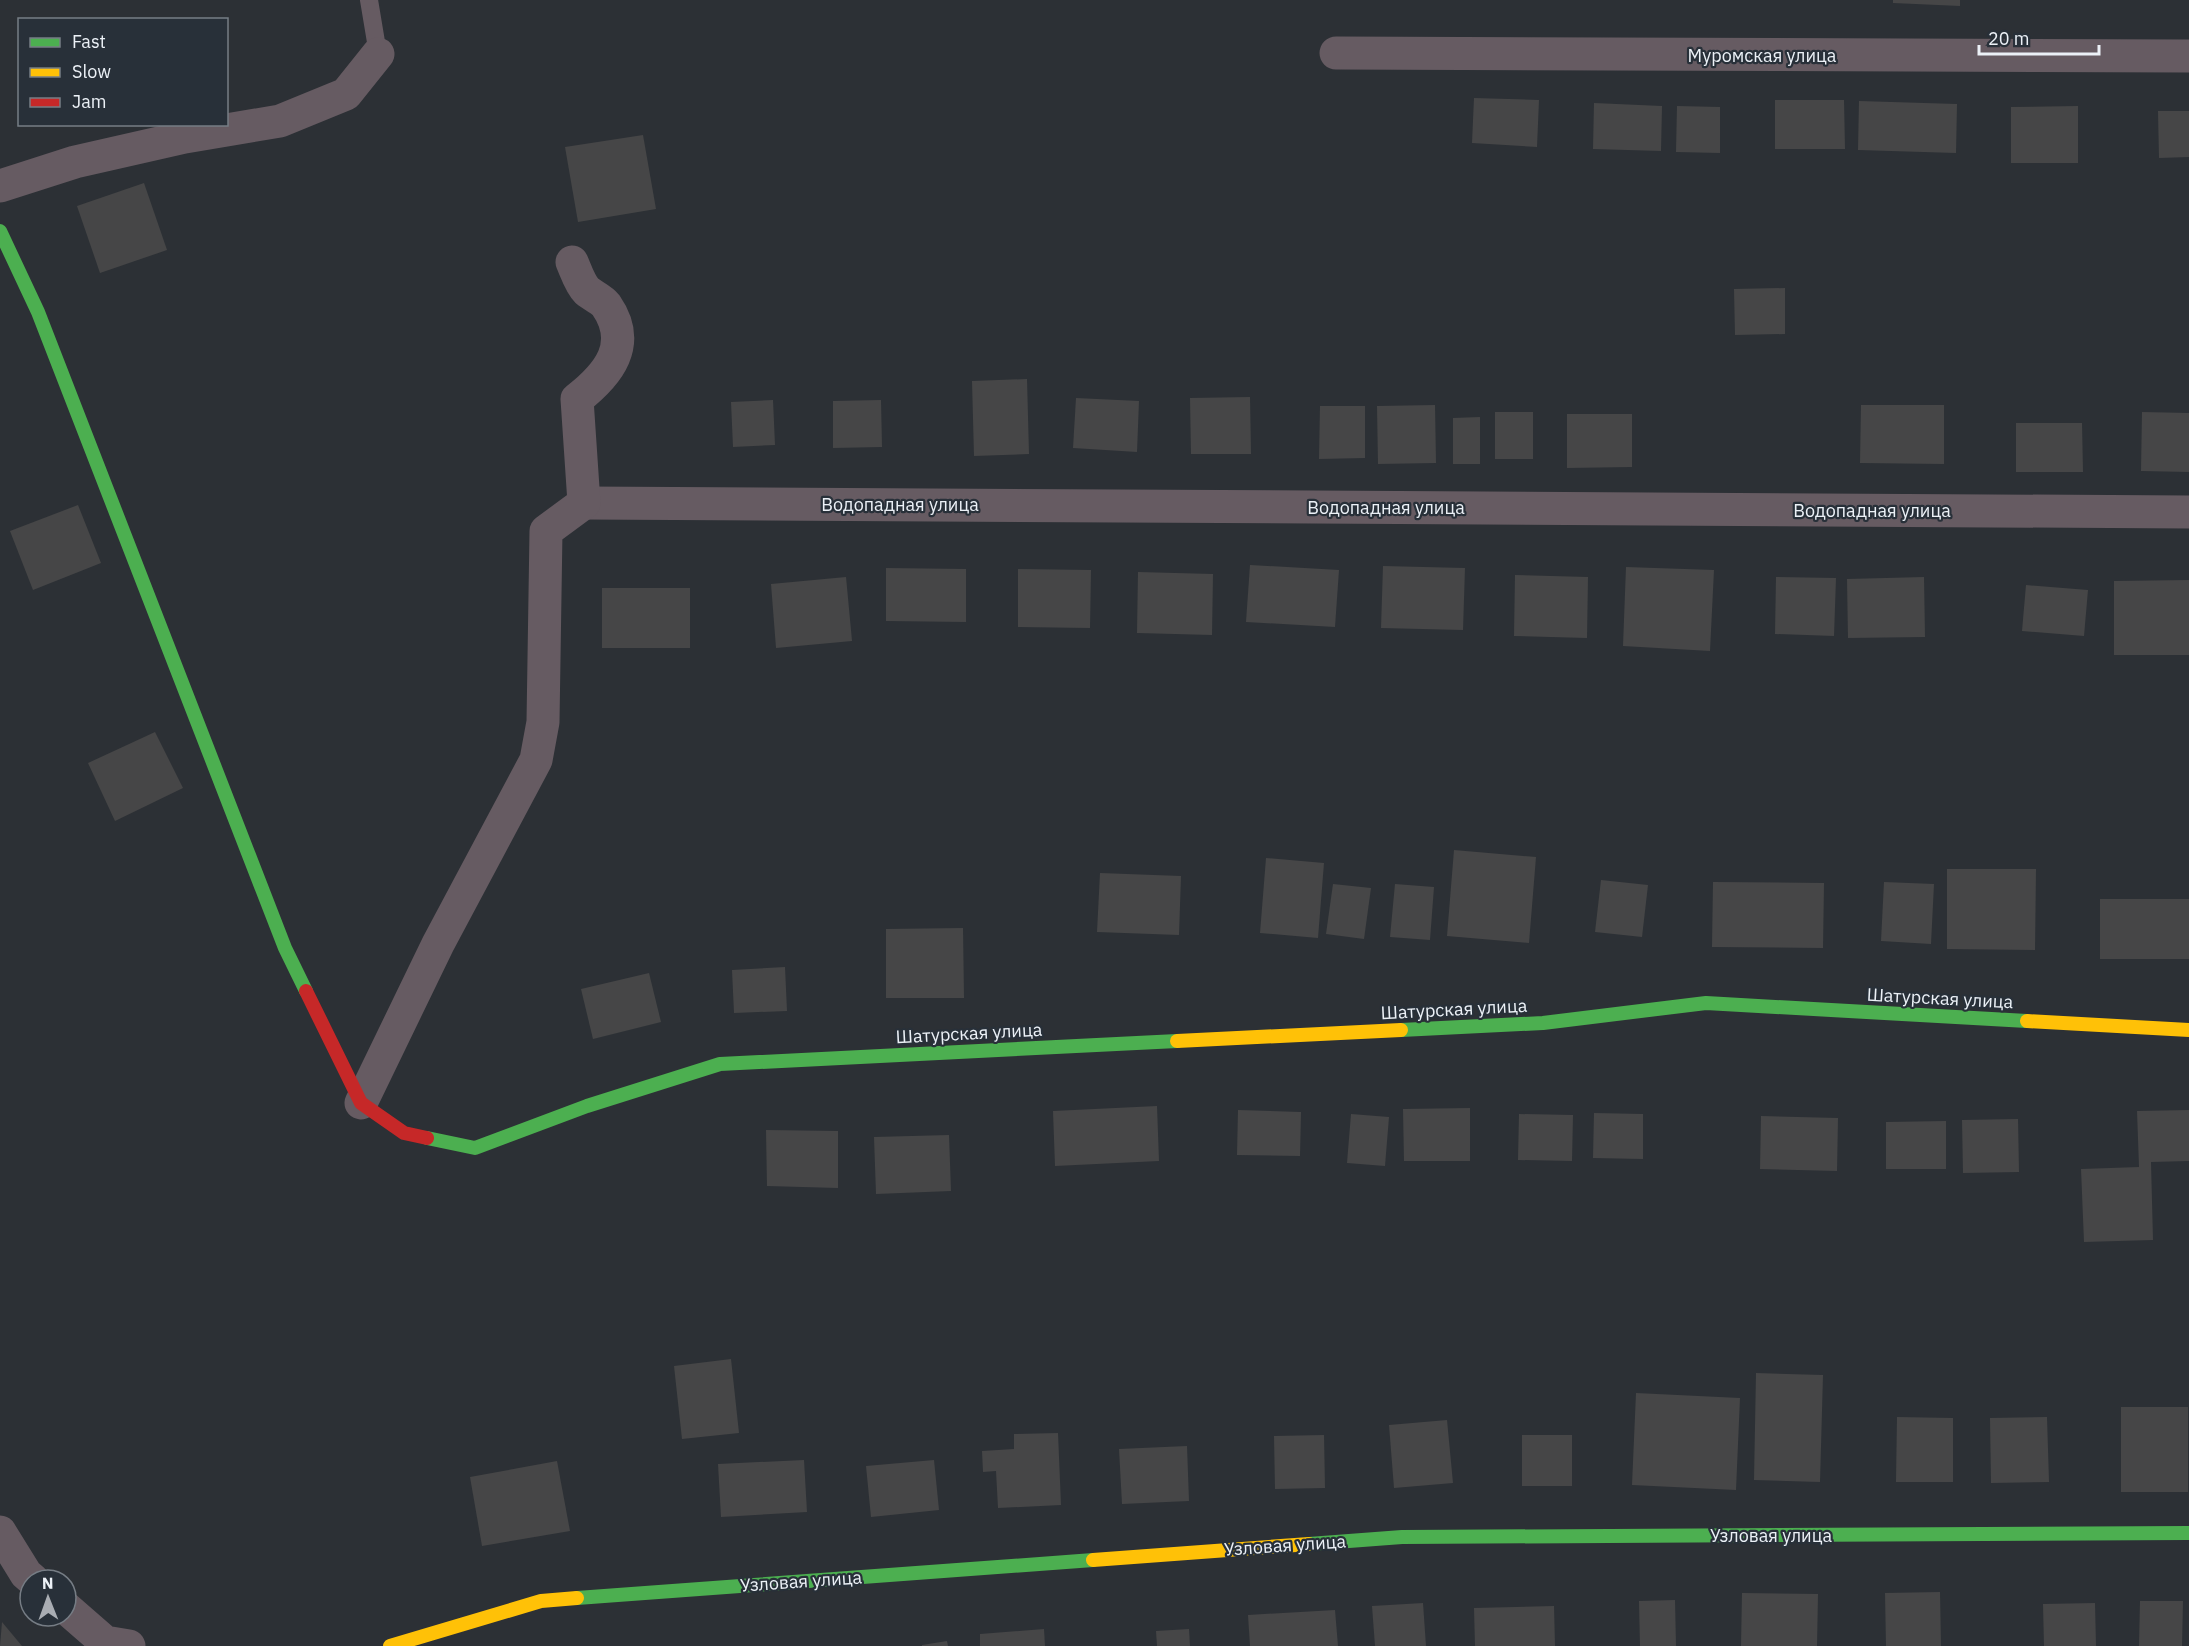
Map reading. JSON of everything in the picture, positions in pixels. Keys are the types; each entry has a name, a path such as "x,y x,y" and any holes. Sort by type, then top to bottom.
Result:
{"street":[{"name":"Муромская улица","path":"1336,53 2189,56"},
{"path":"0,186 75,162 185,137 280,121 346,94 378,54"},
{"path":"0,231 38,312 285,948 361,1103"},
{"path":"361,1103 438,944 536,760 543,722 546,531 584,503 577,399 597,384 616,357 616,324 604,303 585,289 572,262"},
{"name":"Водопадная улица","path":"584,503 2189,512"},
{"name":"Шатурская улица","path":"361,1103 404,1133 475,1148 587,1106 720,1064 1543,1023 1706,1003 2189,1030"},
{"path":"0,1532 22,1568"},
{"name":"Узловая улица","path":"390,1646 541,1601 1402,1537 2189,1533"},
{"path":"78,1618 105,1642 129,1646"}],"lane":[{"path":"369,0 378,54"}],"building":[{"path":"1893,0 1960,0 1960,6 1893,3"},
{"path":"1474,98 1539,100 1537,147 1472,143"},
{"path":"1775,100 1844,100 1845,149 1775,149"},
{"path":"1859,101 1957,104 1956,153 1858,150"},
{"path":"1594,103 1662,106 1661,151 1593,149"},
{"path":"1677,106 1720,107 1720,153 1676,152"},
{"path":"2078,106 2078,163 2011,163 2011,107"},
{"path":"2158,111 2189,111 2189,157 2159,158"},
{"path":"643,135 656,209 578,222 565,147"},
{"path":"144,183 167,250 100,273 77,206"},
{"path":"1785,288 1785,334 1735,335 1734,289"},
{"path":"1027,379 1029,454 974,456 972,381"},
{"path":"1250,397 1251,454 1191,454 1190,398"},
{"path":"1076,398 1139,401 1137,452 1073,448"},
{"path":"773,400 775,445 733,447 731,402"},
{"path":"881,400 882,447 833,448 833,401"},
{"path":"1435,405 1436,463 1378,464 1377,406"},
{"path":"1861,405 1944,405 1944,464 1860,463"},
{"path":"1320,406 1365,406 1365,458 1319,459"},
{"path":"1495,412 1533,412 1533,459 1495,459"},
{"path":"2142,412 2189,413 2189,472 2141,471"},
{"path":"1567,414 1632,414 1632,467 1567,468"},
{"path":"1480,417 1480,464 1453,464 1453,418"},
{"path":"2016,423 2082,423 2083,472 2016,472"},
{"path":"78,505 101,563 33,590 10,531"},
{"path":"1250,565 1339,570 1335,627 1246,622"},
{"path":"1383,566 1465,568 1463,630 1381,628"},
{"path":"1626,567 1714,570 1710,651 1623,646"},
{"path":"886,568 966,569 966,622 886,621"},
{"path":"1018,569 1091,570 1090,628 1018,627"},
{"path":"1138,572 1213,574 1212,635 1137,633"},
{"path":"1515,575 1588,577 1587,638 1514,636"},
{"path":"846,577 852,641 776,648 771,584"},
{"path":"1776,577 1836,578 1834,636 1775,634"},
{"path":"1924,577 1925,637 1848,638 1847,579"},
{"path":"2189,580 2189,655 2114,655 2114,581"},
{"path":"2026,585 2088,590 2084,636 2022,631"},
{"path":"602,588 690,588 690,648 602,648"},
{"path":"155,732 183,788 115,821 88,763"},
{"path":"1454,850 1536,857 1529,943 1447,936"},
{"path":"1266,858 1324,863 1318,938 1260,933"},
{"path":"1947,869 2036,869 2035,950 1947,949"},
{"path":"1100,873 1181,876 1179,935 1097,932"},
{"path":"1601,880 1648,885 1642,937 1595,932"},
{"path":"1713,882 1824,883 1823,948 1712,947"},
{"path":"1884,882 1934,884 1931,944 1881,941"},
{"path":"1333,884 1371,888 1364,939 1326,934"},
{"path":"1395,884 1434,887 1430,940 1390,937"},
{"path":"2100,899 2189,899 2189,959 2100,959"},
{"path":"963,928 964,998 886,998 886,929"},
{"path":"785,967 787,1011 734,1013 732,970"},
{"path":"649,973 661,1022 593,1039 581,989"},
{"path":"1157,1106 1159,1161 1055,1166 1053,1111"},
{"path":"1470,1108 1470,1161 1404,1161 1403,1109"},
{"path":"1238,1110 1301,1112 1300,1156 1237,1155"},
{"path":"2189,1110 2189,1161 2151,1162 2153,1240 2084,1242 2081,1169 2139,1167 2137,1111"},
{"path":"1594,1113 1643,1114 1643,1159 1593,1158"},
{"path":"1351,1114 1389,1117 1385,1166 1347,1163"},
{"path":"1519,1114 1573,1115 1572,1161 1518,1160"},
{"path":"1761,1116 1838,1118 1837,1171 1760,1169"},
{"path":"2018,1119 2019,1172 1963,1173 1962,1120"},
{"path":"1946,1121 1946,1169 1886,1169 1886,1122"},
{"path":"766,1130 838,1131 838,1188 767,1186"},
{"path":"949,1135 951,1191 876,1194 874,1137"},
{"path":"731,1359 739,1433 682,1439 674,1366"},
{"path":"1756,1373 1823,1375 1820,1482 1754,1480"},
{"path":"1636,1393 1740,1398 1736,1490 1632,1485"},
{"path":"2121,1407 2188,1407 2188,1492 2121,1492"},
{"path":"1897,1417 1953,1418 1953,1482 1896,1482"},
{"path":"2047,1417 2049,1482 1991,1483 1990,1418"},
{"path":"1447,1420 1453,1483 1394,1488 1389,1425"},
{"path":"1058,1433 1061,1505 998,1508 996,1471 983,1472 982,1451 1014,1449 1014,1434"},
{"path":"1324,1435 1325,1488 1275,1489 1274,1436"},
{"path":"1522,1435 1572,1435 1572,1486 1522,1486"},
{"path":"1187,1446 1189,1501 1122,1504 1119,1449"},
{"path":"804,1460 807,1512 721,1517 718,1464"},
{"path":"934,1460 939,1510 871,1517 866,1466"},
{"path":"557,1461 570,1531 482,1546 470,1477"},
{"path":"1940,1592 1941,1646 1886,1646 1885,1593"},
{"path":"1742,1593 1818,1594 1817,1646 1741,1646"},
{"path":"1675,1600 1676,1646 1640,1646 1639,1601"},
{"path":"2140,1601 2183,1601 2182,1646 2139,1646"},
{"path":"1423,1603 1426,1646 1375,1646 1372,1606"},
{"path":"2095,1603 2096,1646 2044,1646 2043,1604"},
{"path":"1554,1606 1555,1646 1475,1646 1474,1608"},
{"path":"1335,1610 1338,1646 1250,1646 1248,1615"},
{"path":"2,1622 22,1646 0,1646"},
{"path":"1044,1629 1045,1646 980,1646 980,1634"},
{"path":"1189,1629 1190,1646 1157,1646 1156,1631"},
{"path":"947,1641 948,1646 922,1646 922,1645"}],"traffic: fast":[{"path":"0,231 38,312 285,948 306,991"},
{"path":"1401,1030 1543,1023 1706,1003 2027,1021"},
{"path":"427,1138 475,1148 587,1106 720,1064 1177,1041"},
{"path":"1309,1544 1402,1537 2189,1533"},
{"path":"577,1598 1093,1560"}],"traffic: slow":[{"path":"2027,1021 2189,1030"},
{"path":"1177,1041 1401,1030"},
{"path":"1093,1560 1309,1544"},
{"path":"390,1646 541,1601 577,1598"}],"traffic: jam":[{"path":"306,991 361,1103 404,1133 427,1138"}]}
